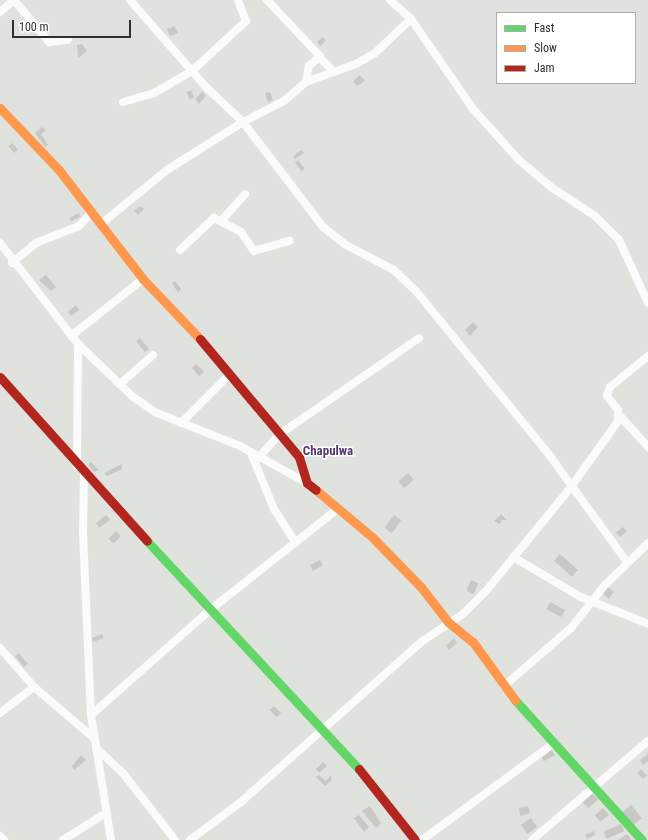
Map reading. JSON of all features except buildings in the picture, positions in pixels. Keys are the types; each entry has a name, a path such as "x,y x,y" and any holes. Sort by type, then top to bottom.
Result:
{"street":[{"path":"0,12 14,0 49,42 68,40"},
{"path":"130,0 192,71 243,122 323,227 346,245 394,270 416,291 546,451 627,562"},
{"path":"123,102 154,93 192,71 246,21 238,0"},
{"path":"267,0 313,46 319,57 333,71"},
{"path":"390,0 411,19 473,109 519,160 552,187 595,216 619,240 648,303"},
{"path":"101,224 168,170 243,122 284,101 306,82 333,71 356,64 375,53 411,19"},
{"path":"306,82 309,66 319,57"},
{"path":"0,108 92,212 143,279 176,311 299,457 307,483"},
{"path":"221,221 245,194"},
{"path":"12,263 36,243 79,226 92,212"},
{"path":"180,250 214,218 241,232 254,251 290,241"},
{"path":"0,243 12,263 78,344 144,406 251,453 307,483 336,510 372,537 421,587 448,622 472,642 504,686 592,786 643,840 648,837"},
{"path":"71,336 143,279"},
{"path":"259,457 280,434 419,338"},
{"path":"77,466 78,344"},
{"path":"120,384 153,355"},
{"path":"648,356 610,387 607,396 620,416 648,448"},
{"path":"181,423 229,375"},
{"path":"0,377 84,474 324,730 415,840"},
{"path":"190,840 324,730 448,622 463,614 514,557 571,487 620,416"},
{"path":"251,453 274,509 296,543"},
{"path":"84,474 83,533 91,715 106,813 112,840"},
{"path":"91,715 210,610 336,510"},
{"path":"504,686 571,628 592,600 627,562 648,542"},
{"path":"514,557 557,584 648,624"},
{"path":"0,648 34,686 94,738"},
{"path":"0,713 34,686"},
{"path":"532,840 592,786 648,741"},
{"path":"422,840 554,743"},
{"path":"96,748 122,773 175,840"},
{"path":"63,840 106,813"},
{"path":"0,836 4,840"}],"traffic: fast":[{"path":"147,541 359,769"},
{"path":"515,700 642,840"}],"traffic: slow":[{"path":"0,108 59,170 143,279 200,339"},
{"path":"316,490 372,537 421,587 448,622 473,642 515,700"}],"traffic: jam":[{"path":"200,339 299,457 307,483 316,490"},
{"path":"0,377 147,541"},
{"path":"359,769 415,840"}],"district":[{"name":"Chapulwa","path":"328,451"}]}
